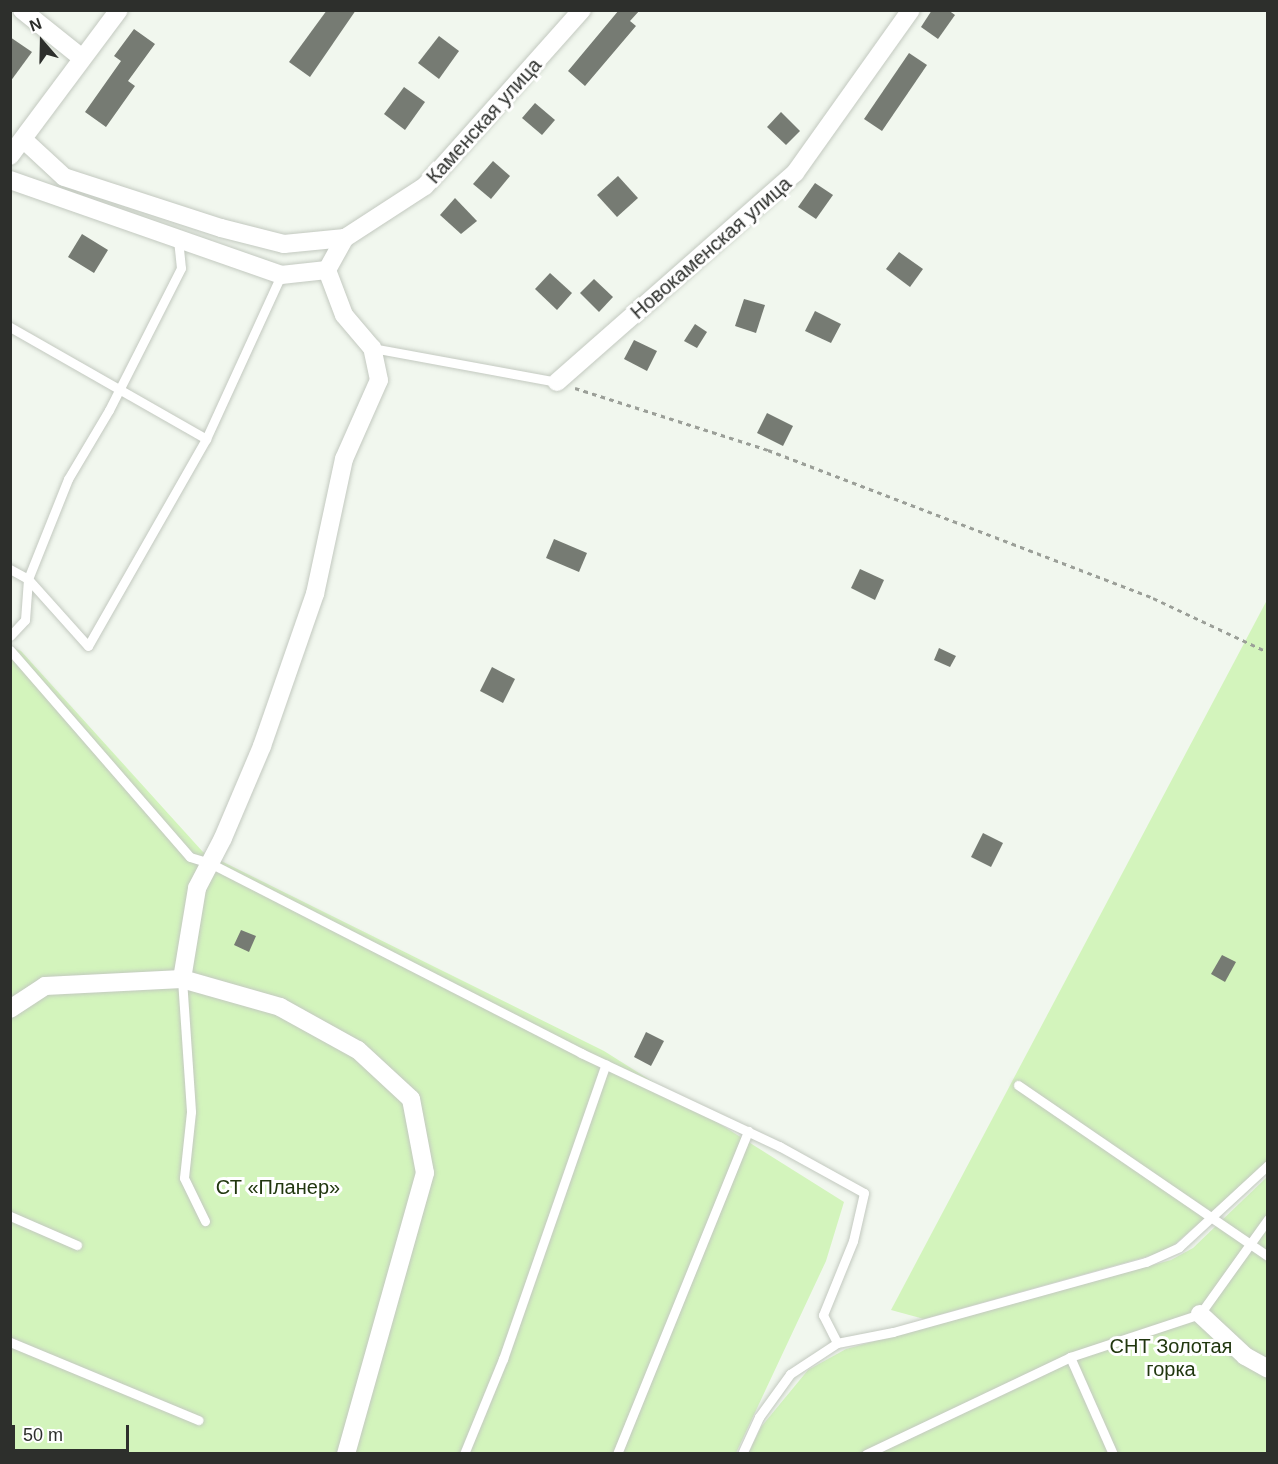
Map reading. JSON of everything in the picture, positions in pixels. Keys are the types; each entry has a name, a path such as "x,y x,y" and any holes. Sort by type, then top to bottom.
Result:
{"street":[{"path":"22,10 82,58"},
{"path":"10,156 120,10"},
{"name":"Каменская улица","path":"345,238 425,186 582,10"},
{"name":"Новокаменская улица","path":"557,382 795,173 911,10"},
{"path":"24,140 64,177 221,228 284,244 345,238"},
{"path":"10,180 281,276 327,270"},
{"path":"327,270 345,238"},
{"path":"182,979 197,888 262,746 315,594 344,459 379,380 372,348 344,315 327,270"},
{"path":"10,1009 45,986 182,979 280,1007 358,1050 411,1100 425,1173 346,1454"},
{"path":"1200,1314 1245,1356 1268,1369"}],"lane":[{"path":"10,636 25,620 28,579 68,479 120,388 181,268 178,238"},
{"path":"10,569 28,579 88,646 206,438 281,276"},
{"path":"10,327 206,438"},
{"path":"372,348 557,382"},
{"path":"10,650 190,857 210,863 606,1064 748,1131 864,1193 853,1241 823,1315 837,1343"},
{"path":"182,979 190,1112 184,1178 205,1221"},
{"path":"464,1454 503,1359 606,1064"},
{"path":"1018,1085 1268,1256"},
{"path":"617,1454 748,1131"},
{"path":"742,1454 759,1417 790,1374 837,1343 893,1332 1146,1262 1179,1247 1268,1165"},
{"path":"10,1216 77,1245"},
{"path":"866,1454 1070,1357 1200,1314 1268,1219"},
{"path":"10,1342 198,1420"},
{"path":"1070,1357 1113,1454"}],"path":[{"path":"557,382 768,450 1153,598 1268,652"}],"green space":[{"path":"1267,600 1267,1164 1167,1251 924,1319 891,1310"},
{"name":"СТ «Планер»","path":"10,646 21,651 203,852 604,1051 844,1202 826,1261 736,1453 11,1453"},
{"name":"СНТ Золотая горка","path":"1267,1177 1267,1453 748,1454 761,1427 808,1370 846,1349 1171,1260 1193,1248"}],"building":[{"path":"327,10 356,10 310,77 289,62"},
{"path":"619,10 640,10 630,21 636,26 585,86 568,71"},
{"path":"932,10 948,10 955,15 938,39 921,27"},
{"path":"134,29 155,44 128,81 135,86 106,127 85,112 121,61 114,56"},
{"path":"439,36 459,51 439,79 418,63"},
{"path":"10,37 32,52 10,82"},
{"path":"909,53 927,65 882,131 864,119"},
{"path":"404,87 425,102 405,130 384,114"},
{"path":"535,103 555,120 542,135 522,118"},
{"path":"781,112 800,131 786,145 767,127"},
{"path":"493,161 510,176 491,199 473,184"},
{"path":"618,176 638,198 617,217 597,195"},
{"path":"815,183 833,195 816,219 798,207"},
{"path":"455,198 477,221 461,234 440,215"},
{"path":"82,234 108,250 94,273 68,257"},
{"path":"899,252 923,269 910,287 886,269"},
{"path":"550,273 572,293 557,310 535,289"},
{"path":"594,279 613,297 599,312 580,293"},
{"path":"744,299 765,305 756,333 735,326"},
{"path":"815,311 841,324 831,343 805,331"},
{"path":"695,324 707,332 697,348 684,341"},
{"path":"634,340 657,351 647,371 624,359"},
{"path":"767,413 793,426 783,446 757,433"},
{"path":"554,539 587,553 579,572 546,558"},
{"path":"860,569 884,580 875,600 851,588"},
{"path":"939,648 956,656 950,667 934,660"},
{"path":"492,667 515,679 503,703 480,691"},
{"path":"983,833 1003,843 991,867 971,857"},
{"path":"241,930 256,936 249,952 234,945"},
{"path":"1222,955 1236,962 1225,982 1211,974"},
{"path":"646,1032 664,1041 651,1066 634,1057"}]}
